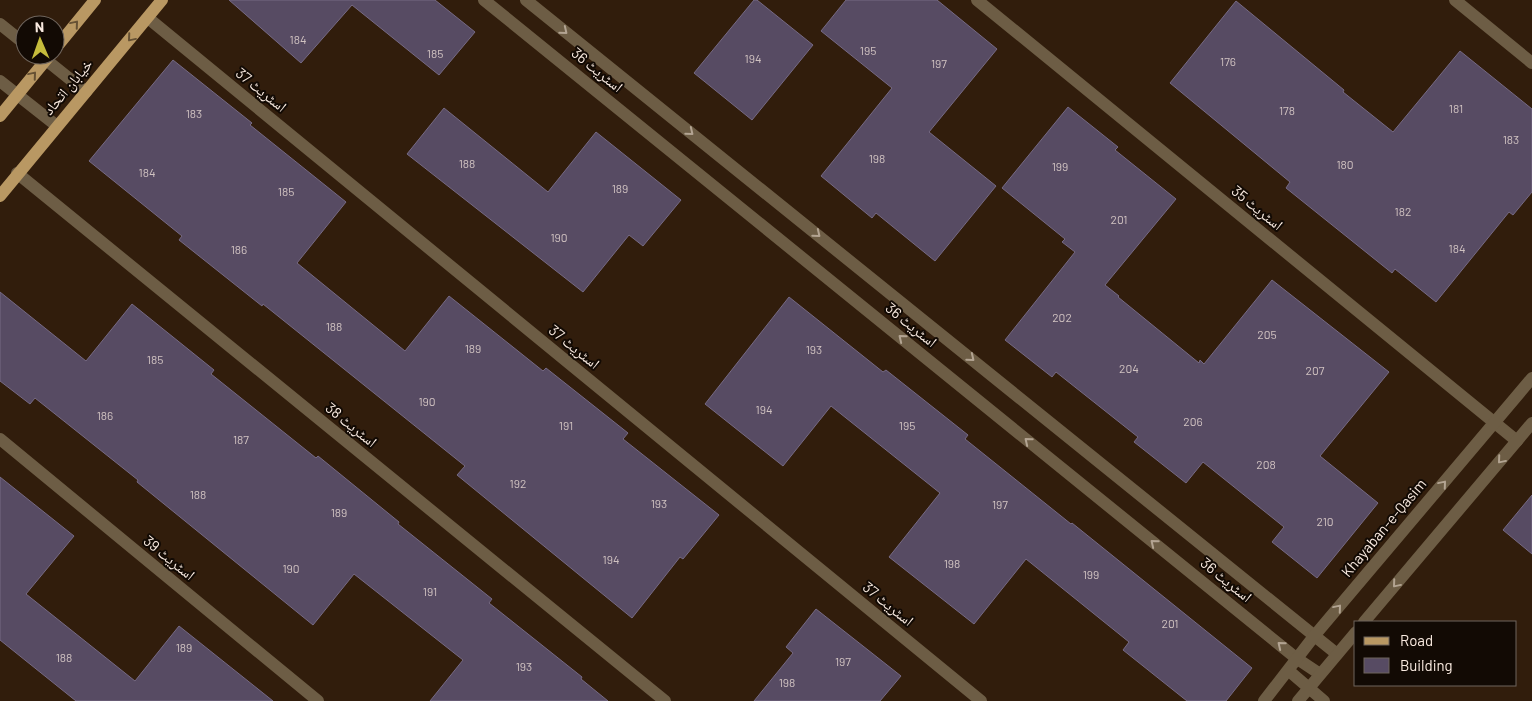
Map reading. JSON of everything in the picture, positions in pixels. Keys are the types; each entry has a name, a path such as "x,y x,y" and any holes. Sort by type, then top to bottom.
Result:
{"main road":[{"path":"65,37 95,0"},
{"name":"خیابان اتحاد","path":"0,196 17,173 162,0"},
{"path":"0,116 39,65"}],"street":[{"name":"اسٹریٹ 36","path":"484,0 1296,658 1320,674"},
{"name":"اسٹریٹ 36","path":"526,0 1338,654"},
{"name":"اسٹریٹ 35","path":"977,0 1517,440"},
{"path":"1455,0 1532,63"},
{"name":"اسٹریٹ 37","path":"148,18 981,701"},
{"path":"0,24 15,36"},
{"path":"54,65 86,92"},
{"path":"0,81 57,126"},
{"name":"اسٹریٹ 38","path":"17,173 665,701"},
{"name":"Khayaban-e-Qasim","path":"1265,701 1315,635 1532,378"},
{"path":"1365,621 1532,423"},
{"name":"اسٹریٹ 39","path":"0,439 318,701"},
{"path":"1298,701 1354,634"},
{"path":"1288,670 1324,701"}],"building":[{"path":"229,0 435,0 475,32 439,75 352,5 301,63"},
{"path":"754,0 757,0 813,45 752,120 694,73"},
{"path":"846,0 937,0 997,49 929,132 996,186 935,261 876,213 872,218 821,176 892,88 821,31"},
{"path":"1236,1 1393,132 1460,51 1532,109 1532,192 1513,215 1509,212 1436,302 1395,269 1392,273 1286,188 1290,182 1170,83"},
{"path":"173,60 346,202 297,263 405,351 449,296 543,371 546,368 628,433 623,439 719,515 683,559 680,557 632,618 457,475 465,466 263,304 262,306 179,240 182,236 89,161"},
{"path":"1068,107 1118,147 1115,150 1176,199 1105,285 1118,297 1199,363 1200,360 1204,364 1272,280 1389,372 1320,456 1378,503 1317,578 1272,542 1284,527 1203,462 1186,483 1134,442 1138,437 1056,372 1052,377 1005,340 1075,252 1062,242 1065,239 1002,188"},
{"path":"444,108 548,192 596,132 681,200 643,246 629,235 583,292 407,154"},
{"path":"0,292 86,361 132,304 214,370 211,374 316,458 318,456 399,522 398,524 492,599 489,603 582,677 581,679 608,701 430,701 463,660 354,574 313,625 137,482 138,480 35,398 30,404 0,381"},
{"path":"789,297 883,372 886,370 968,435 965,439 1252,668 1226,701 1187,701 1123,650 1129,642 1026,559 974,624 889,557 940,493 831,406 783,466 705,404"},
{"path":"0,477 74,536 26,594 135,681 179,626 273,701 76,701 0,640"},
{"path":"1532,495 1532,554 1503,530"},
{"path":"816,609 901,676 880,701 754,701 793,653 786,647"}]}
